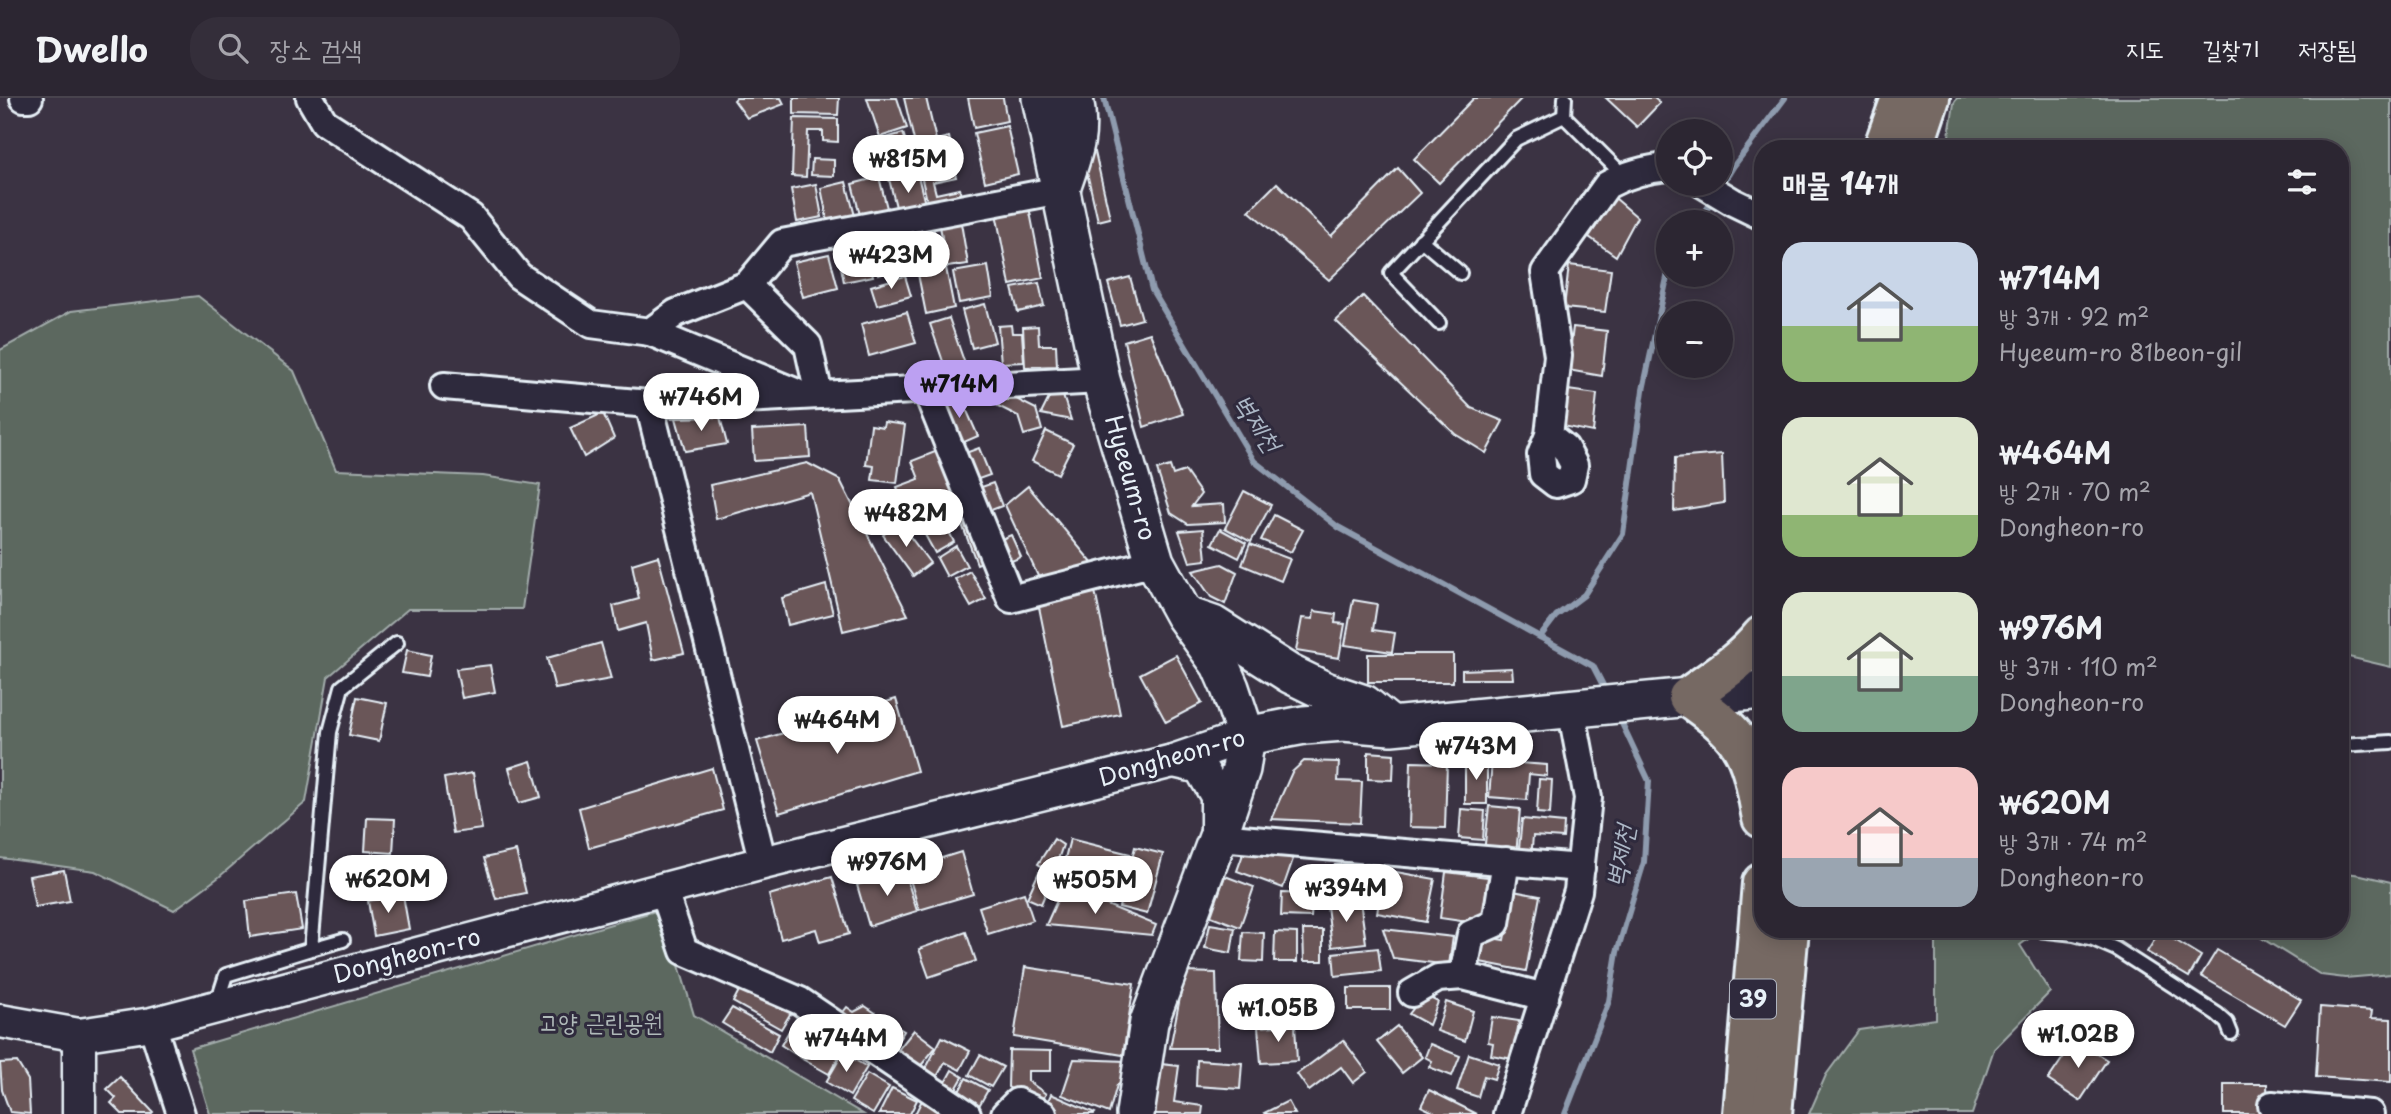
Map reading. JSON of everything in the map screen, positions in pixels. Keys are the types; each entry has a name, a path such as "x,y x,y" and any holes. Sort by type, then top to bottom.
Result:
{"main road":[{"name":"Hyeeum-ro","path":"1041,98 1101,380 1155,562 1184,615 1220,665 1246,736 1241,769 1149,1022 1135,1114"},
{"path":"1060,190 1073,155 1079,122 1074,98"},
{"path":"1886,140 1901,98"},
{"path":"1916,140 1930,98"},
{"path":"1184,615 1213,625 1290,674 1325,691 1364,704 1391,726"},
{"path":"1688,697 1754,647"},
{"path":"1688,697 1754,691"},
{"path":"1688,697 1725,727 1741,745 1754,779"},
{"name":"Dongheon-ro","path":"1246,736 1304,725 1343,722 1391,726 1688,697"},
{"name":"39","path":"1743,1114 1757,938"},
{"name":"39","path":"1772,1114 1789,938"}],"street":[{"path":"310,98 324,122 471,217 519,275 591,324 650,332 811,395"},
{"path":"1549,435 1558,356 1545,272 1607,186 1622,177 1656,168"},
{"path":"650,332 677,313 747,285 782,243 1060,190"},
{"path":"1723,196 1754,212"},
{"path":"747,285 808,345 811,395"},
{"path":"444,386 649,404 1101,380"},
{"path":"926,389 1011,599 1155,562"},
{"path":"649,404 763,863"},
{"path":"1507,1114 1578,891 1588,798 1580,708"},
{"name":"Dongheon-ro","path":"0,1021 79,1035 152,1024 763,863 1173,761 1246,736"},
{"path":"1173,761 1200,767 1217,796 1217,837 1581,867"},
{"path":"1463,976 1471,934 1496,923 1506,861"},
{"path":"663,889 684,951 800,1001 967,1114"},
{"path":"1412,993 1438,978 1463,976 1545,997"},
{"path":"152,1024 181,1114"},
{"path":"79,1035 79,1114"},
{"path":"1005,1114 1017,1102 1043,1114"},
{"path":"2272,1105 2370,1114"}],"lane":[{"path":"1565,98 1564,116 1622,177"},
{"path":"1439,323 1391,273 1516,139 1564,116"},
{"path":"1421,240 1460,273"},
{"path":"311,949 330,732 342,687 397,643"},
{"path":"2349,744 2391,742"},
{"path":"2090,938 2116,949 2217,1014 2227,1023 2231,1034"},
{"path":"216,1007 226,975 343,940"}],"green space":[{"path":"1957,98 2391,98 2391,667 2349,657 2349,140 1948,140"},
{"path":"198,296 294,371 336,470 483,476 540,485 522,609 408,609 328,677 306,802 219,877 174,910 95,871 0,858 0,350 71,311"},
{"path":"2349,873 2391,882 2391,974 2345,978 2321,975 2261,938 2349,938"},
{"name":"고양 근린공원","path":"662,909 694,1015 863,1114 210,1114 190,1049"},
{"path":"1936,938 2030,938 2020,945 2050,992 1994,1049 1972,1114 1809,1114 1826,1075 1859,1030 1936,1019"}],"building":[{"path":"781,98 784,104 747,118 734,100"},
{"path":"794,98 839,98 838,115 794,114"},
{"path":"867,98 897,98 907,128 880,137"},
{"path":"904,98 926,98 936,140 949,137 953,154 919,162"},
{"path":"968,98 1003,98 1007,121 974,128"},
{"path":"1474,98 1522,98 1439,183 1414,159"},
{"path":"1606,98 1654,98 1660,103 1637,127"},
{"path":"794,118 838,119 838,142 823,141 823,131 808,131 806,177 792,176"},
{"path":"1007,126 1018,174 985,182 974,133"},
{"path":"903,133 915,169 888,177 877,141"},
{"path":"1095,152 1110,218 1098,221 1083,155"},
{"path":"812,159 834,160 834,176 811,175"},
{"path":"953,167 956,177 933,182 936,194 959,189 962,197 928,205 921,175"},
{"path":"1398,168 1420,193 1329,280 1249,211 1277,183 1331,236"},
{"path":"917,172 927,212 899,219 889,179"},
{"path":"879,177 888,212 861,219 852,184"},
{"path":"846,182 855,216 828,223 821,188"},
{"path":"816,184 822,217 797,222 791,189"},
{"path":"1615,198 1637,217 1616,256 1589,237"},
{"path":"1028,202 1043,278 1010,285 995,208"},
{"path":"932,221 940,262 912,268 903,227"},
{"path":"961,223 968,264 947,267 940,226"},
{"path":"895,237 902,269 878,274 871,242"},
{"path":"866,241 873,276 844,282 837,247"},
{"path":"829,254 838,288 803,297 794,262"},
{"path":"1569,265 1611,270 1605,312 1564,308"},
{"path":"988,266 993,297 959,303 953,272"},
{"path":"946,268 954,308 926,314 918,274"},
{"path":"905,276 911,296 877,305 871,286"},
{"path":"1130,277 1142,319 1120,325 1108,283"},
{"path":"1039,283 1044,306 1018,312 1012,288"},
{"path":"1363,296 1471,408 1503,421 1486,453 1455,434 1336,321"},
{"path":"985,304 995,342 972,348 962,310"},
{"path":"907,312 916,343 869,356 861,324"},
{"path":"949,318 965,364 946,370 930,324"},
{"path":"1011,325 1012,333 1022,333 1024,362 1001,363 998,326"},
{"path":"1038,326 1039,345 1056,345 1057,366 1025,367 1023,327"},
{"path":"1573,327 1607,331 1602,376 1568,370"},
{"path":"1150,333 1183,414 1144,427 1124,341"},
{"path":"1568,390 1597,394 1593,432 1563,426"},
{"path":"1052,392 1062,393 1071,420 1041,414"},
{"path":"959,393 978,436 955,446 942,400"},
{"path":"1004,393 1036,409 1042,430 1024,435 1018,416 998,406"},
{"path":"603,413 614,438 584,457 570,428"},
{"path":"720,417 727,444 685,451 676,418"},
{"path":"884,422 905,425 897,483 872,480 874,466 866,465 871,425 883,427"},
{"path":"808,427 810,457 754,461 752,430"},
{"path":"1046,431 1073,444 1058,474 1032,461"},
{"path":"979,448 990,475 970,482 960,455"},
{"path":"940,450 956,492 905,510 897,487 919,479 912,461"},
{"path":"1722,454 1724,503 1674,511 1675,458"},
{"path":"807,463 840,480 908,615 843,631 810,492 716,519 710,485"},
{"path":"1170,466 1173,475 1185,471 1201,494 1192,506 1224,504 1225,522 1188,524 1171,513 1157,470"},
{"path":"993,483 1002,506 978,515 970,491"},
{"path":"1028,486 1093,564 1043,587 1005,505"},
{"path":"1244,491 1271,505 1251,542 1225,528"},
{"path":"973,514 990,559 977,564 960,519"},
{"path":"1274,515 1303,530 1291,552 1261,540"},
{"path":"927,518 931,526 943,519 954,542 935,553 918,522"},
{"path":"899,522 930,563 913,576 883,535"},
{"path":"1203,529 1206,560 1190,562 1179,531"},
{"path":"1220,529 1246,543 1239,558 1212,544"},
{"path":"1011,535 1021,557 1000,566 990,544"},
{"path":"1250,544 1290,559 1281,581 1242,565"},
{"path":"956,546 967,566 947,577 937,558"},
{"path":"658,556 684,653 653,660 646,623 618,631 613,606 639,599 632,564"},
{"path":"1222,564 1237,572 1225,604 1211,597 1193,571"},
{"path":"970,571 986,599 971,607 955,579"},
{"path":"826,585 833,614 788,625 782,598"},
{"path":"1095,591 1120,714 1063,726 1038,602"},
{"path":"1353,600 1377,604 1373,630 1395,633 1392,652 1345,645"},
{"path":"1314,611 1336,614 1335,623 1345,624 1339,658 1296,651 1302,618 1313,619"},
{"path":"601,643 611,679 555,689 547,658"},
{"path":"407,650 431,655 427,677 402,673"},
{"path":"1368,654 1453,654 1453,682 1368,682"},
{"path":"1176,655 1202,703 1166,722 1140,674"},
{"path":"490,665 495,692 462,698 456,669"},
{"path":"1512,668 1513,679 1462,679 1462,670"},
{"path":"357,697 387,703 379,741 349,735"},
{"path":"896,699 917,771 779,813 757,741"},
{"path":"1368,752 1394,754 1393,780 1368,779"},
{"path":"1465,759 1487,759 1487,804 1465,804"},
{"path":"531,761 541,797 519,803 509,768"},
{"path":"1304,761 1339,762 1338,781 1362,782 1360,823 1271,819 1292,772"},
{"path":"1492,761 1547,765 1547,776 1529,774 1527,800 1489,797"},
{"path":"1411,762 1447,763 1445,828 1409,827"},
{"path":"712,768 723,810 589,848 579,808"},
{"path":"473,773 482,829 453,833 444,778"},
{"path":"1539,779 1552,780 1550,814 1537,813"},
{"path":"1489,806 1520,809 1516,856 1484,853"},
{"path":"1461,809 1485,811 1483,840 1459,838"},
{"path":"367,818 395,819 393,853 365,851"},
{"path":"1522,819 1564,823 1563,838 1533,836 1531,859 1518,858"},
{"path":"1054,839 1063,845 1053,874 1038,864"},
{"path":"1070,839 1130,854 1119,898 1059,882"},
{"path":"1247,843 1293,859 1283,888 1237,871"},
{"path":"1135,847 1163,854 1147,914 1119,907"},
{"path":"516,851 526,893 496,899 484,858"},
{"path":"961,852 973,894 919,910 907,869"},
{"path":"1372,862 1375,891 1336,895 1334,865"},
{"path":"64,870 70,901 35,907 29,876"},
{"path":"904,870 917,911 869,926 857,885"},
{"path":"1385,870 1435,879 1426,922 1377,913"},
{"path":"1039,872 1052,878 1041,904 1027,898"},
{"path":"1446,872 1488,877 1482,924 1440,918"},
{"path":"1225,876 1254,887 1240,927 1211,916"},
{"path":"832,877 849,934 820,942 816,929 781,939 769,895"},
{"path":"1063,887 1156,925 1152,935 1046,925"},
{"path":"1513,891 1540,896 1526,971 1475,961 1480,936 1504,940"},
{"path":"1024,893 1033,920 988,934 979,907"},
{"path":"1282,893 1313,894 1311,917 1281,916"},
{"path":"296,894 302,929 250,937 246,901"},
{"path":"403,895 409,929 374,936 368,901"},
{"path":"1360,901 1366,943 1332,947 1327,906"},
{"path":"1210,924 1235,928 1231,953 1205,948"},
{"path":"1383,929 1453,937 1449,965 1393,958"},
{"path":"1303,930 1323,930 1323,961 1304,961"},
{"path":"966,932 976,961 929,977 919,949"},
{"path":"1243,932 1264,933 1263,962 1241,961"},
{"path":"1275,932 1297,933 1297,962 1274,962"},
{"path":"2156,938 2171,938 2201,956 2189,977 2147,952"},
{"path":"1378,948 1381,971 1335,976 1333,953"},
{"path":"2217,950 2301,1000 2285,1025 2201,976"},
{"path":"1025,967 1134,984 1123,1055 1014,1037"},
{"path":"1185,972 1216,973 1218,1048 1170,1048"},
{"path":"743,983 795,1006 781,1029 733,1002"},
{"path":"1348,988 1390,988 1390,1010 1348,1010"},
{"path":"1424,995 1438,1002 1429,1025 1409,1014"},
{"path":"1446,1002 1473,1011 1465,1041 1437,1031"},
{"path":"865,1006 877,1014 861,1037 837,1020 847,1007 854,1012"},
{"path":"803,1007 815,1014 800,1040 810,1046 803,1059 781,1045"},
{"path":"2320,1007 2372,1011 2371,1018 2391,1019 2391,1082 2316,1077"},
{"path":"732,1008 779,1034 770,1052 722,1023"},
{"path":"880,1017 904,1031 889,1056 864,1042"},
{"path":"1492,1017 1519,1021 1513,1059 1491,1055 1493,1043 1488,1042"},
{"path":"1295,1025 1297,1061 1261,1063 1258,1027"},
{"path":"1397,1026 1422,1057 1402,1073 1377,1042"},
{"path":"914,1030 936,1047 919,1068 897,1051"},
{"path":"819,1035 843,1049 829,1074 804,1060"},
{"path":"942,1037 970,1051 960,1070 945,1062 933,1084 921,1078"},
{"path":"1343,1040 1367,1072 1353,1083 1341,1067 1309,1091 1297,1074"},
{"path":"2075,1040 2107,1060 2080,1101 2048,1080"},
{"path":"1430,1044 1460,1056 1452,1076 1429,1067 1432,1061 1425,1057"},
{"path":"1009,1050 1051,1051 1051,1071 1028,1071 1028,1081 1046,1094 1037,1107 1008,1087"},
{"path":"843,1053 867,1067 850,1096 826,1082"},
{"path":"1469,1054 1499,1064 1494,1079 1484,1076 1478,1097 1457,1090"},
{"path":"980,1055 1003,1067 991,1087 969,1075"},
{"path":"1074,1059 1126,1061 1128,1081 1117,1085 1109,1113 1062,1095"},
{"path":"1197,1060 1242,1063 1240,1089 1196,1086"},
{"path":"17,1062 28,1080 30,1114 10,1112 2,1090 0,1063"},
{"path":"1161,1064 1179,1066 1174,1102 1203,1106 1202,1114 1155,1114"},
{"path":"952,1070 963,1077 952,1096 941,1090"},
{"path":"867,1074 889,1087 873,1114 851,1101"},
{"path":"120,1077 153,1112 151,1114 122,1114 111,1103 116,1098 107,1089"},
{"path":"966,1078 988,1090 975,1113 954,1101"},
{"path":"2224,1084 2267,1084 2268,1114 2224,1114"},
{"path":"892,1088 917,1100 910,1114 879,1114"},
{"path":"1429,1090 1477,1114 1437,1114 1421,1106"},
{"path":"1051,1094 1095,1113 1052,1114 1044,1110"},
{"path":"922,1100 950,1114 915,1114"},
{"path":"1288,1101 1295,1114 1264,1113"}],"waterway":[{"name":"벽제천","path":"1104,98 1152,290 1254,461 1338,527 1593,666 1607,693"},
{"name":"벽제천","path":"1733,167 1785,98"},
{"name":"벽제천","path":"1706,210 1713,199"},
{"name":"벽제천","path":"1540,637 1556,616 1584,595 1623,534 1643,390 1665,287"},
{"name":"벽제천","path":"1565,1114 1609,1001 1617,952 1644,862 1649,781 1618,715"}]}
